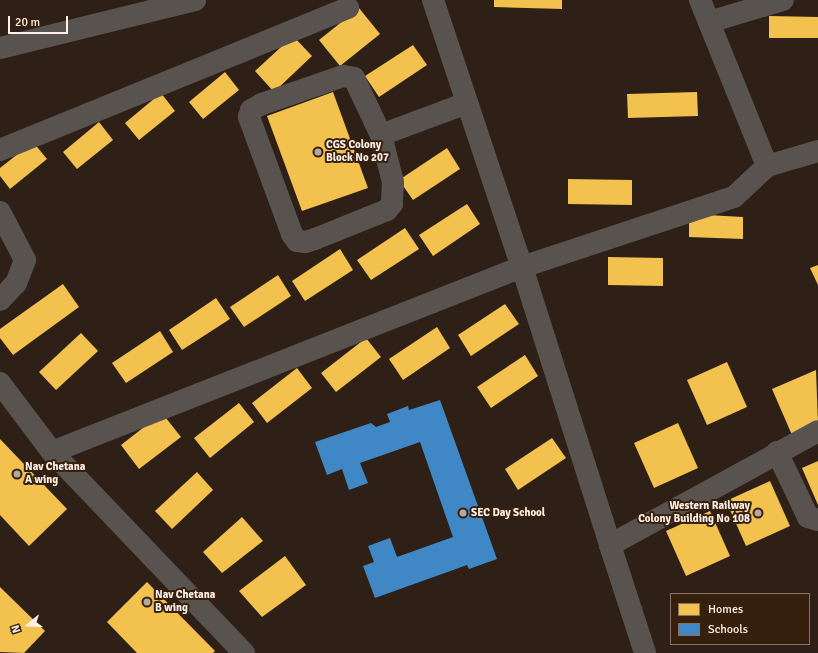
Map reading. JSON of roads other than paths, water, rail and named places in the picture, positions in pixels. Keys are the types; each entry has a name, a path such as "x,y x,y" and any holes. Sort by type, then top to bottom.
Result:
{"street":[{"path":"0,48 194,0"},
{"path":"433,0 522,267 610,545 646,653"},
{"path":"700,0 767,166"},
{"path":"709,22 783,0"},
{"path":"0,150 348,8"},
{"path":"343,76 350,76 360,87 381,135 393,182 392,204 387,210 315,239 305,242 297,241 292,234 251,126 249,117 251,110 343,76"},
{"path":"381,135 467,103"},
{"path":"52,452 522,267 734,197 767,166 818,151"},
{"path":"0,212 25,260 16,283 0,300"},
{"path":"0,384 52,452 244,653"},
{"path":"610,545 777,452 818,431"},
{"path":"777,452 808,516 818,520"}],"place":[{"name":"CGS Colony Block No 207","path":"318,152"},
{"name":"Nav Chetana A wing","path":"17,474"},
{"name":"SEC Day School","path":"463,513"},
{"name":"Western Railway Colony Building No 108","path":"758,513"},
{"name":"Nav Chetana B wing","path":"147,602"}]}
